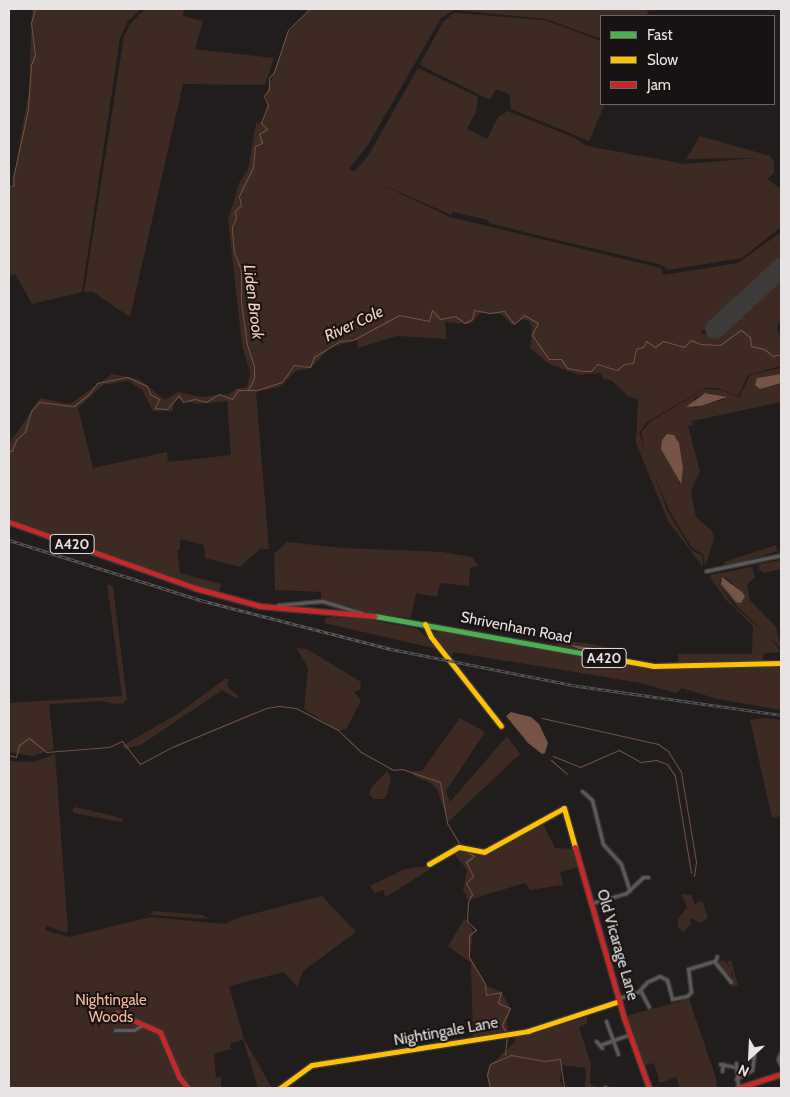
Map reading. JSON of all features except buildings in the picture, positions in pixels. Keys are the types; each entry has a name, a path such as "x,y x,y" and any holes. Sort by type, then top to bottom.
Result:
{"main road":[{"name":"Shrivenham Road","path":"9,522 195,588 268,607 365,614 654,666 781,663"},
{"path":"425,624 431,637 501,726"},
{"name":"Old Vicarage Lane","path":"429,864 461,846 484,852 564,808 619,1000 649,1088"},
{"name":"Nightingale Lane","path":"280,1088 316,1064 367,1059 507,1034 528,1032 619,1000"},
{"path":"117,1013 144,1023 163,1036 179,1077 188,1088"},
{"path":"738,1088 781,1074"}],"street":[{"path":"706,571 781,555"},
{"name":"Shrivenham Road","path":"268,607 322,601 365,614"},
{"path":"582,791 592,800 603,844 621,864 630,891"},
{"path":"592,903 630,891 643,877 648,877"},
{"path":"715,961 717,956"},
{"path":"619,1000 640,990 647,982 663,976 667,980 672,999 687,996 691,992 688,969 715,961"},
{"path":"715,961 731,982"},
{"path":"640,990 649,1007"},
{"path":"115,1030 134,1030 144,1023"},
{"path":"613,1023 607,1023 618,1054"},
{"path":"596,1042 602,1046 630,1034"},
{"path":"781,1052 778,1059 781,1066"},
{"path":"736,1080 752,1070 752,1057"},
{"path":"722,1071 722,1064 735,1065 738,1088"}],"green space":[{"path":"32,9 141,9 128,21 120,38 82,292 32,304 15,274 9,275 9,188 12,188 29,89"},
{"path":"145,9 184,9 183,16 203,21 195,49 274,58 265,85 183,84 130,317 93,292 84,292 124,36 131,23"},
{"path":"312,9 650,9 647,15 600,15 600,39 546,19 454,10 441,18 368,145 349,169 450,217 661,268 663,275 738,263 781,232 781,260 700,333 715,336 781,277 781,318 777,328 781,339 781,366 748,375 738,396 717,388 706,388 647,422 639,433 667,510 691,550 703,556 703,567 668,521 636,443 638,400 628,396 611,380 604,379 600,373 579,375 549,364 530,348 532,327 529,321 523,319 512,325 501,314 481,313 470,324 445,322 447,339 397,336 358,348 357,340 339,345 328,350 311,368 296,371 279,387 256,392 269,549 260,549 240,567 205,558 204,545 180,539 180,550 177,550 180,573 221,584 219,593 100,552 92,546 92,537 88,544 84,544 9,520 9,444 40,398 70,404 112,374 139,379 165,400 178,392 201,397 229,394 236,389 247,387 250,373 242,345 228,220 239,183 248,170 256,123 263,122 268,107 266,95 288,33","holes":["128,381 142,390 153,411 173,411 173,404 177,399 197,404 227,401 231,455 168,462 167,452 93,468 78,408 103,385"]},
{"path":"454,13 545,20 600,41 600,105 605,105 589,141 511,109 509,94 496,89 490,100 422,66 420,64 443,22"},
{"path":"418,68 478,97 476,112 467,129 487,139 498,117 508,111 575,138 587,146 685,164 756,158 686,159 700,136 770,156 774,162 774,173 767,179 781,189 781,227 742,258 668,270 659,264 489,223 488,220 453,212 451,215 354,172 368,156"},
{"path":"781,262 781,273 716,333 709,333 708,328"},
{"path":"781,368 781,374 757,378 760,389 781,383 781,402 692,421 693,425 688,426 700,471 691,491 696,517 712,531 714,539 705,567 704,555 692,548 669,510 645,453 641,432 651,421 705,389 720,390 739,397 750,375","holes":["705,393 710,393 725,399 694,408 695,398","677,438 683,468 680,484 661,444"]},
{"path":"287,542 343,548 443,552 472,557 478,566 470,568 469,586 440,583 437,597 416,593 411,618 364,612 321,600 321,592 275,590 274,554"},
{"path":"776,545 778,551 726,568 724,562"},
{"path":"781,560 781,569 764,573 759,570 759,564"},
{"path":"752,567 755,577 747,585 750,600 776,627 781,648 738,607 710,575","holes":["726,578 742,592 736,602 721,584 720,580"]},
{"path":"708,575 714,579 734,606 769,636 781,652 763,654 763,661 678,663 678,654 751,654 753,626 727,601"},
{"path":"107,584 113,586 127,699 124,703 115,704 103,701 49,704 54,749 33,756 9,752 9,703 122,696"},
{"path":"327,617 366,619 418,629 437,649 324,623"},
{"path":"440,631 658,669 781,665 781,710 717,699 682,688 676,693 641,683 453,652 452,656 447,655 431,632"},
{"path":"564,641 628,651 571,645 621,654 620,659 554,645"},
{"path":"296,648 307,649 361,682 360,690 354,692 361,701 346,729 339,731 304,709 308,668"},
{"path":"225,679 229,679 227,686 238,696 237,699 222,690 141,745 125,749 122,746 179,713"},
{"path":"460,718 485,732 446,791 450,802 507,736 520,754 448,822 437,789 431,783 414,776 411,771 422,771"},
{"path":"764,718 781,720 781,816 772,818 750,720"},
{"name":"Nightingale Woods","path":"55,754 68,931 66,933 47,926 45,930 69,937 151,917 224,924 237,918 322,896 356,932 303,971 297,987 284,972 229,986 244,1039 272,1088 258,1088 243,1039 230,1044 231,1049 214,1054 216,1078 221,1077 221,1088 9,1088 9,761 34,762"},
{"path":"387,771 391,778 387,794 384,799 373,799 369,794 371,788"},
{"path":"75,807 124,820 121,822 74,813 72,810"},
{"path":"543,824 555,848 575,849 580,867 560,872 563,885 530,890 525,883 468,900 463,890 467,870 454,854 386,897 383,890 374,893 370,886 405,869 434,865 459,850 483,855"},
{"path":"681,894 691,895 695,904 702,901 708,917 701,923 690,918 691,924 684,932 678,928 678,919 687,907"},
{"path":"154,911 202,915 209,919 150,915"},
{"path":"465,918 473,931 470,958 487,986 501,992 511,1009 507,1021 508,1031 473,1038 471,963 448,946"},
{"path":"731,960 738,985 731,987 732,983 718,961 725,961 730,968 727,962"},
{"path":"689,999 716,1078 717,1088 680,1088 676,1077 660,1083 654,1063 643,1066 626,1016"},
{"path":"587,1017 587,1024 579,1027 591,1064 590,1084 599,1088 585,1087 586,1068 562,1065 560,1081 563,1088 490,1088 487,1075 490,1065 514,1043 516,1037"}],"shaded area":[{"path":"781,374 781,383 760,389 755,385 757,378"},
{"path":"705,393 727,397 701,406 686,407"},
{"path":"667,434 674,435 679,443 683,468 681,484 661,449 662,440"},
{"path":"722,577 745,596 741,603 736,602 721,584"},
{"path":"570,645 627,652 627,654 579,649"},
{"path":"511,712 531,717 539,724 548,743 545,753 542,754 528,743 506,716"}],"waterway":[{"path":"9,187 14,185 13,178 28,109 31,65 35,55 31,23 35,9"},
{"name":"Liden Brook","path":"248,390 254,378 254,366 247,345 241,301 241,270 234,252 232,227 236,218 235,211 241,205 239,196 253,167 255,146 262,143 259,134 267,129 261,123 268,105 264,96 269,89 269,78 274,72 288,30 310,9"},
{"name":"River Cole","path":"9,450 12,451 16,440 25,432 31,411 39,402 74,406 89,394 97,383 127,377 147,386 150,394 159,399 155,408 167,409 179,395 183,402 195,399 206,402 219,394 232,399 238,390 257,390 282,382 294,365 310,367 314,357 340,341 353,340 399,315 429,321 432,310 440,319 455,316 465,323 472,319 474,310 490,313 504,311 514,324 524,315 538,323 532,335 549,359 561,359 567,368 583,371 591,371 597,364 617,370 624,364 633,363 636,349 643,347 646,341 655,347 663,341 684,347 691,340 700,344 720,345 741,330 750,337 751,346 764,349 773,356 781,354"},
{"path":"9,755 16,757 19,745 29,738 46,752 109,747 122,741 140,764 172,747 266,708 279,706 296,708 338,730 361,752 393,770 402,769 440,782 447,823 460,845"},
{"path":"542,718 658,744 668,751 681,772 696,862 694,876"},
{"path":"553,756 580,767 619,750 641,762 656,760 667,764 675,776 691,873"},
{"path":"551,760 567,774"},
{"path":"464,850 474,856 466,862 473,876 466,883 472,894 468,902 467,921 476,930 469,935 469,957 485,984 486,995 501,992 498,1003 510,1008 502,1025 506,1033"},
{"path":"505,1055 507,1037"},
{"path":"490,1088 487,1075 490,1064 511,1055 544,1061 560,1059 564,1088"}],"runway":[{"path":"715,329 781,268"}],"railway":[{"path":"9,540 204,601 391,649 578,686 781,715"}],"traffic: fast":[{"path":"375,616 626,661"}],"traffic: slow":[{"path":"425,624 431,637 501,726"},
{"path":"626,661 653,666 781,663"},
{"path":"429,864 459,847 484,852 564,808 575,847"},
{"path":"280,1088 312,1065 528,1031 619,1001"}],"traffic: jam":[{"path":"9,522 195,588 260,606 375,616"},
{"path":"575,847 624,1018 649,1088"},
{"path":"117,1013 160,1032 179,1077 188,1088"},
{"path":"738,1088 781,1074"}]}
